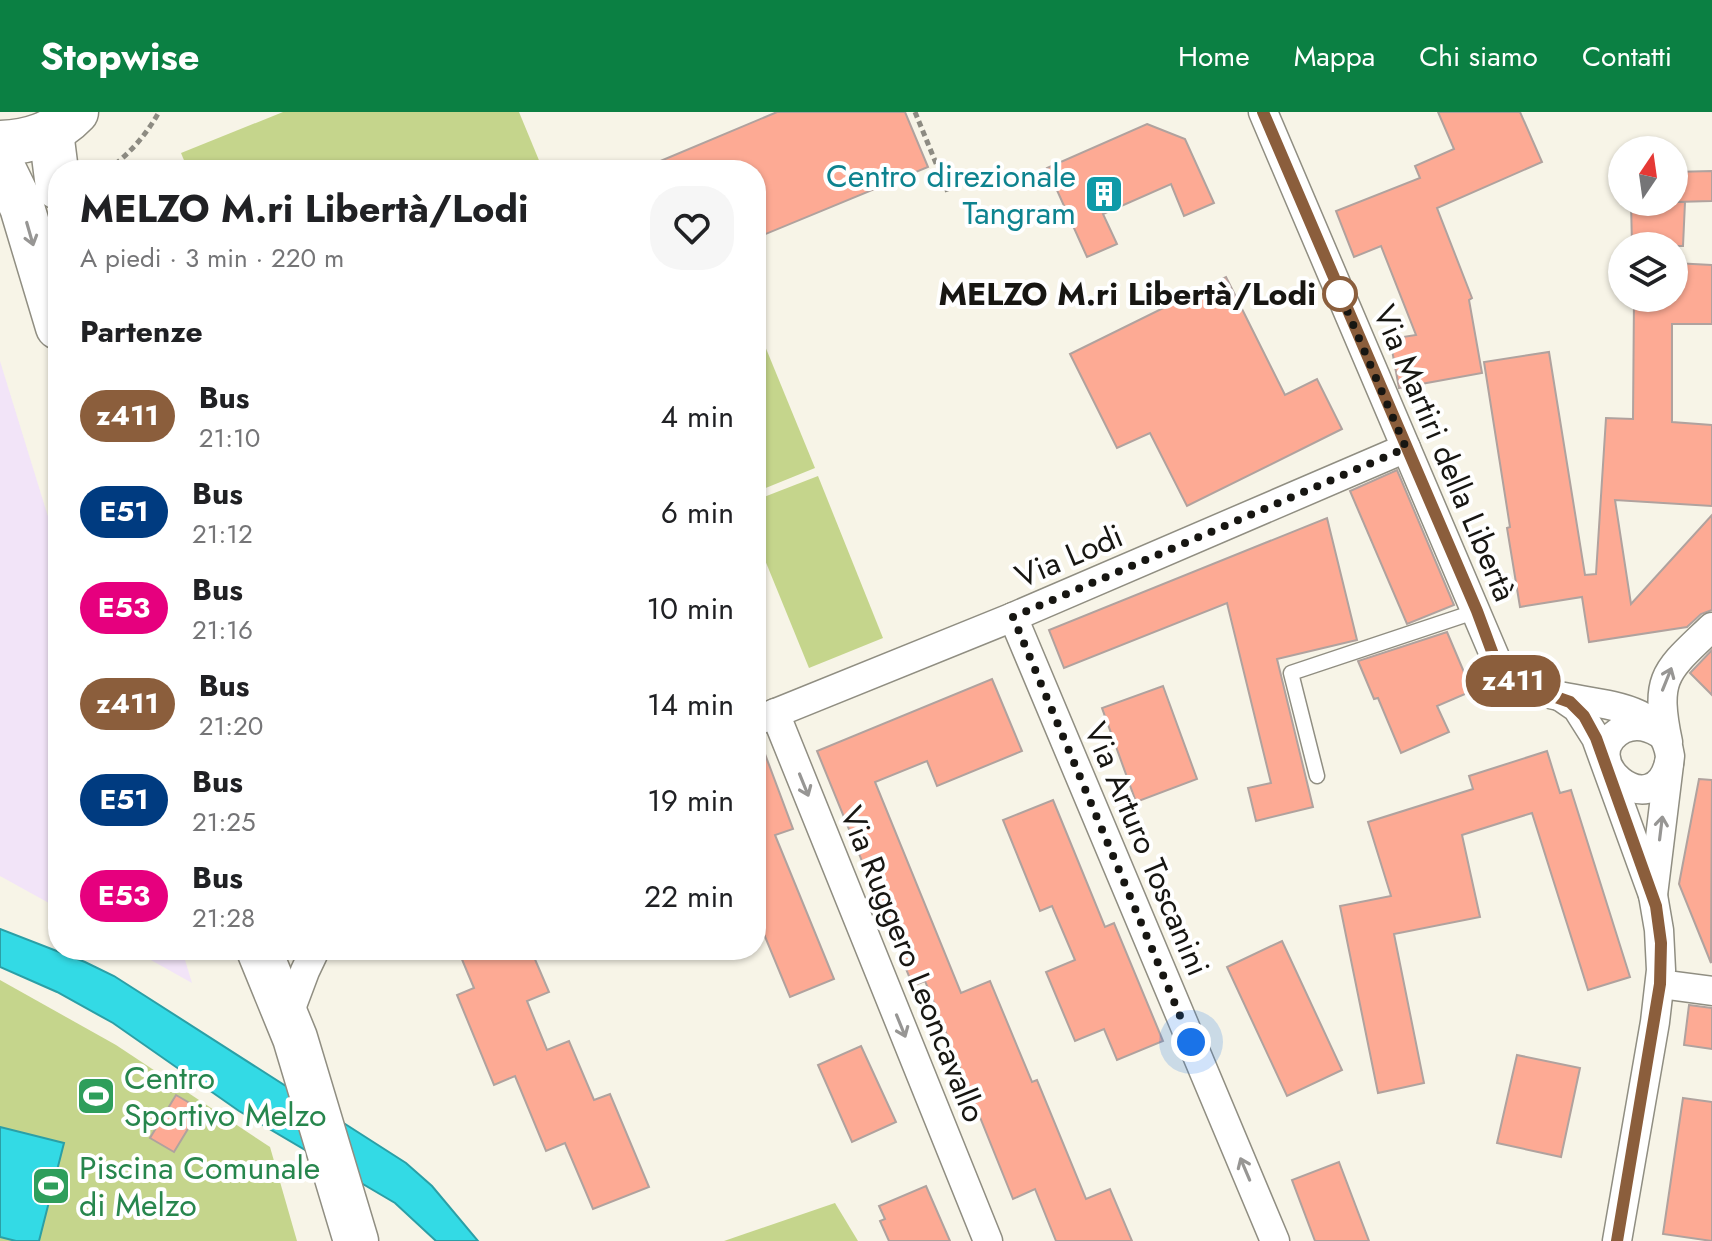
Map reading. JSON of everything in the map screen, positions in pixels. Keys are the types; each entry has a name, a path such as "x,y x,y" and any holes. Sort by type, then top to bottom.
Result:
{"main road":[{"path":"0,143 30,140 63,122"},
{"path":"60,160 63,122"},
{"path":"0,162 22,207 48,294"},
{"path":"263,960 292,1025 353,1231"},
{"path":"282,960 292,1025"}],"street":[{"name":"Via Martiri della Libertà","path":"1263,112 1494,657 1507,678 1561,697 1612,706 1640,715 1658,728 1669,754"},
{"name":"Via Lodi","path":"766,717 1013,617 1406,448"},
{"name":"Via Arturo Toscanini","path":"1013,617 1275,1241"},
{"path":"1653,895 1669,754 1661,707 1664,681 1673,664 1712,627"},
{"path":"1561,697 1584,716 1609,768 1653,895 1661,943 1660,984 1617,1241"},
{"name":"Via Ruggero Leoncavallo","path":"766,719 988,1241"},
{"path":"1644,726 1654,730 1669,754 1660,780 1641,789 1621,784 1609,768 1607,757 1609,746 1619,732 1629,727 1644,726"},
{"path":"292,1025 312,960"},
{"path":"1660,984 1712,991"}],"lane":[{"path":"1317,776 1291,673 1477,611"}],"path":[{"path":"122,160 150,128 159,112"},
{"path":"915,112 949,195"}],"shaded area":[{"path":"0,361 48,517 48,902 0,876"},
{"path":"151,960 185,960 192,983"}],"green space":[{"path":"283,112 519,112 539,160 184,160 181,153"},
{"path":"766,348 815,468 766,488"},
{"path":"818,476 883,638 809,668 766,563 766,496"},
{"name":"Centro Sportivo Melzo","path":"0,980 116,1045 270,1147 297,1241 0,1241"},
{"path":"835,1203 858,1241 724,1241"}],"water":[{"path":"0,929 48,948 48,960 80,960 114,976 406,1163 432,1186 478,1241 436,1241 395,1203 239,1111 113,1023 57,992 0,967"},
{"name":"Piscina Comunale di Melzo","path":"0,1127 64,1143 39,1241 0,1237"}],"building":[{"path":"777,112 905,112 928,167 766,234 766,160 663,160"},
{"path":"1438,112 1520,112 1542,162 1437,208 1472,298 1469,300 1482,373 1399,388 1390,339 1416,335 1381,246 1354,257 1336,211 1420,178 1415,166 1454,149"},
{"name":"Centro direzionale Tangram","path":"1147,124 1185,139 1214,203 1184,216 1171,184 1103,214 1117,244 1087,257 1047,168"},
{"path":"1712,171 1712,201 1688,202 1688,172"},
{"path":"1631,216 1684,216 1684,232 1632,232"},
{"path":"1688,264 1712,265 1712,324 1672,324 1672,422 1712,425 1712,506 1615,500 1631,604 1712,515 1712,610 1701,614 1687,627 1589,642 1582,597 1520,607 1484,362 1549,352 1585,575 1596,574 1606,418 1633,419 1634,312 1688,312"},
{"path":"1226,277 1285,395 1317,379 1342,429 1187,506 1150,433 1117,448 1070,354"},
{"path":"1397,470 1454,605 1407,624 1350,491"},
{"path":"1327,518 1357,640 1277,659 1313,807 1256,821 1248,788 1271,783 1227,603 1064,668 1049,630"},
{"path":"1447,632 1472,691 1437,706 1449,732 1401,753 1378,698 1374,699 1358,661"},
{"path":"1712,650 1712,695 1690,673"},
{"path":"992,679 1022,751 937,786 927,761 875,782 961,993 990,981 1032,1082 1037,1080 1086,1199 1110,1189 1132,1241 1056,1241 1035,1189 1013,1199 925,981 913,986 817,751"},
{"path":"1163,686 1197,779 1136,802 1102,708"},
{"path":"1547,751 1560,793 1571,790 1630,977 1588,990 1532,813 1462,835 1480,917 1394,934 1424,1083 1378,1093 1340,906 1391,896 1368,822 1473,789 1469,776"},
{"path":"766,757 793,829 775,835 834,979 790,997 766,939"},
{"path":"1699,779 1712,780 1711,963 1679,884"},
{"path":"1053,800 1105,927 1114,923 1163,1041 1117,1060 1104,1029 1075,1041 1046,972 1075,960 1052,906 1040,911 1003,820"},
{"path":"1282,941 1342,1070 1287,1096 1227,967"},
{"path":"462,960 535,960 549,992 527,1001 547,1050 569,1041 594,1100 610,1094 649,1187 593,1209 565,1143 546,1151 515,1076 494,1085 457,995 474,988"},
{"path":"1689,1005 1712,1008 1712,1049 1684,1045"},
{"path":"861,1046 896,1122 852,1142 818,1065"},
{"path":"1517,1055 1580,1068 1561,1157 1497,1143"},
{"path":"176,1095 200,1109 174,1152 150,1138"},
{"path":"1683,1098 1712,1102 1712,1241 1663,1234"},
{"path":"1339,1162 1369,1241 1315,1241 1292,1180"},
{"path":"926,1186 950,1241 889,1241 880,1221 885,1219 879,1206"}],"bus line":[{"name":"z411","path":"1263,112 1494,657 1507,678 1570,702 1590,725 1609,768 1653,895 1661,943 1660,984 1617,1241"}],"place":[{"name":"Centro direzionale Tangram","path":"1104,194"},
{"name":"MELZO M.ri Libertà/Lodi","path":"1340,294"},
{"name":"Centro Sportivo Melzo","path":"96,1096"},
{"name":"Piscina Comunale di Melzo","path":"51,1186"}],"route":[{"path":"1191,1042 1013,617 1406,448 1334,280 1340,294"}]}
